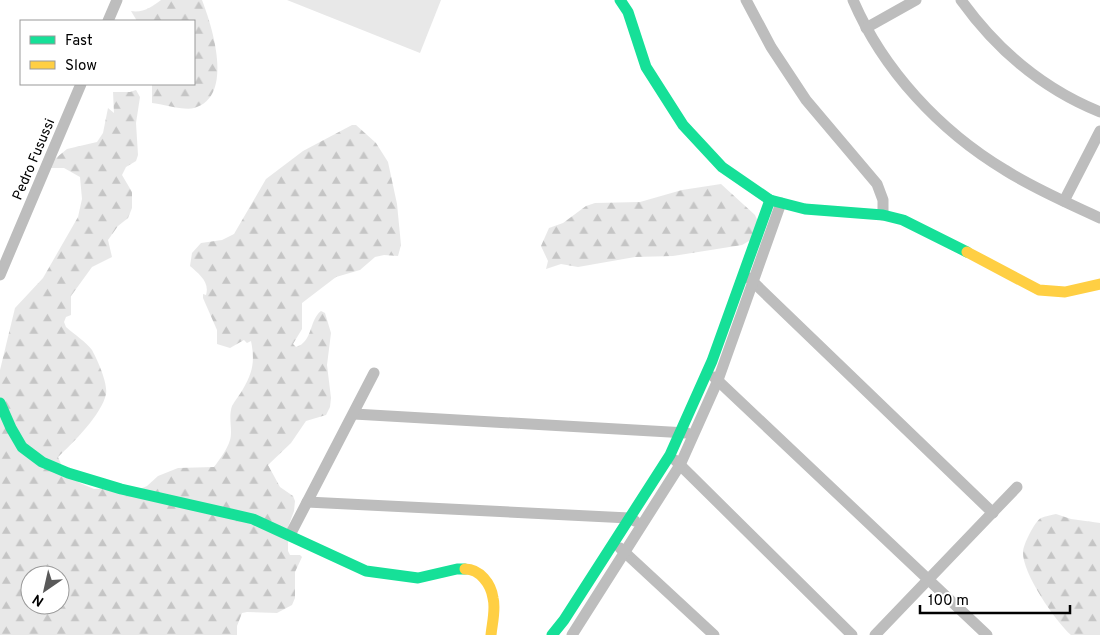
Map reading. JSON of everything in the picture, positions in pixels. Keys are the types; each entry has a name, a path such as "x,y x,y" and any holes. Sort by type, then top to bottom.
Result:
{"street":[{"path":"108,20 117,0"},
{"path":"620,0 628,12 646,67 683,126 722,167 776,201 805,209 883,214 903,220 1039,290 1065,292 1100,284"},
{"path":"746,0 771,47 806,100 877,184 883,200 883,214"},
{"path":"853,0 866,28 879,49 910,89 945,125 1004,170 1100,218"},
{"path":"866,28 916,0"},
{"path":"961,0 986,33 1017,62 1057,91 1100,112"},
{"name":"Pedro Fusussi","path":"0,275 81,85"},
{"path":"1064,201 1100,132"},
{"path":"564,620 575,634 680,465 718,380 749,278 776,201"},
{"path":"552,635 564,620 670,455 682,432 749,278"},
{"path":"749,278 993,513"},
{"path":"708,372 987,635"},
{"path":"290,535 374,373"},
{"path":"0,403 22,447 42,462 68,473 121,488 253,519 366,571 418,578 457,569 471,569 483,577 490,588 494,600 491,635"},
{"path":"354,414 682,432 694,435"},
{"path":"670,455 852,635"},
{"path":"875,635 1017,487"},
{"path":"307,502 629,518 643,524"},
{"path":"613,541 714,635"}],"green space":[{"path":"161,0 202,0 215,43 217,76 214,90 207,101 194,108 180,108 152,103 152,85 195,85 195,20 136,20 131,11 151,7"},
{"path":"287,0 441,0 420,53"},
{"path":"136,90 140,97 136,123 138,155 136,161 126,167 122,175 132,192 132,208 128,218 118,226 108,240 112,257 92,267 71,296 71,315 66,317 64,322 66,327 92,350 102,371 106,394 93,419 58,457 65,473 80,483 94,489 113,488 131,493 147,486 158,476 178,468 214,467 230,440 232,406 251,372 253,360 251,341 247,343 244,340 230,348 217,344 217,330 203,298 203,294 206,295 207,290 205,282 190,266 192,253 201,243 222,240 234,234 266,179 303,151 352,125 356,125 376,143 388,162 397,204 401,245 398,256 384,255 375,257 360,270 336,277 302,303 302,329 293,344 296,347 305,341 317,315 321,311 325,313 331,333 327,365 331,398 330,407 326,415 306,421 291,443 268,465 280,487 293,496 295,501 294,511 288,527 288,551 290,555 300,555 302,557 295,572 295,598 292,605 277,613 242,613 237,626 237,635 0,635 0,370 15,308 43,278 78,217 82,199 80,177 64,168 51,168 51,162 67,149 97,142 103,133 108,108 114,113 113,92"},
{"path":"721,184 755,215 763,233 742,245 673,256 635,257 578,267 561,264 546,269 548,261 541,246 549,228 563,223 586,206 595,203 640,202 682,190"},
{"path":"1056,514 1071,519 1100,523 1100,635 1071,635 1049,609 1034,584 1024,561 1023,552 1025,544 1036,524 1041,518"}],"traffic: fast":[{"path":"620,0 628,12 646,67 683,125 722,167 770,200 805,209 883,215 903,220 967,252"},
{"path":"552,635 564,620 670,455 712,361 770,200"},
{"path":"0,403 22,447 42,462 68,473 121,489 253,519 366,571 418,578 457,569 465,569"}],"traffic: slow":[{"path":"967,252 1039,290 1065,292 1100,284"},
{"path":"465,569 480,574 492,593 494,616 491,635"}]}
